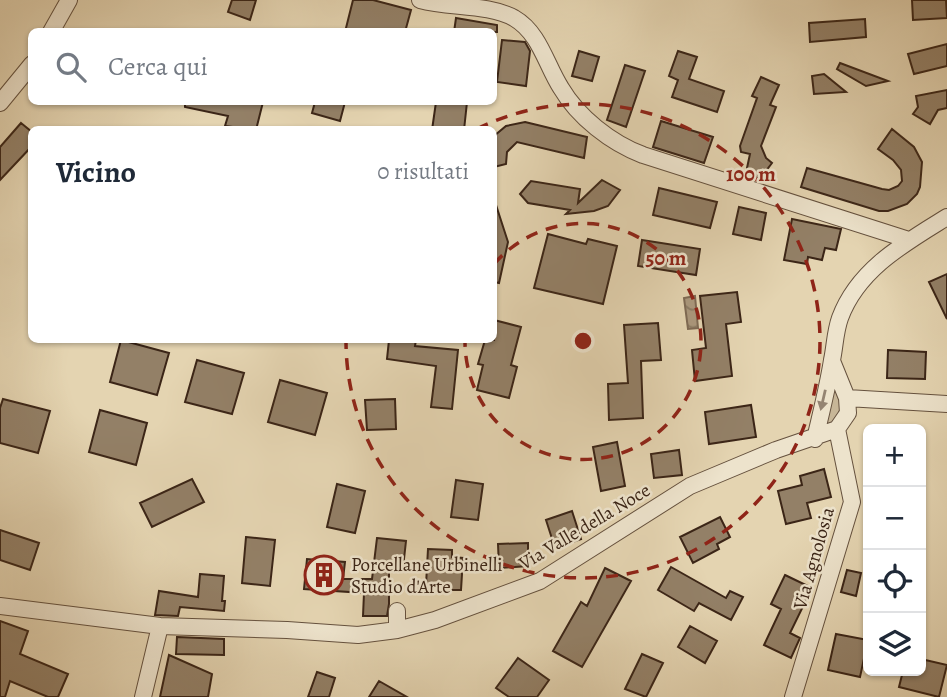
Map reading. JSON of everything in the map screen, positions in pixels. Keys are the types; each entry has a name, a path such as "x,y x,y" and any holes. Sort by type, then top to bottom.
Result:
{"street":[{"path":"53,28 69,0"},
{"path":"420,0 492,10 516,20 535,38 560,87 573,105 622,146 909,240"},
{"path":"0,103 28,69"},
{"path":"815,439 839,322 851,296 879,263 909,240 947,217"},
{"path":"832,362 847,398 848,413 837,429"},
{"path":"847,398 947,404"},
{"name":"Via Valle della Noce","path":"0,606 160,626 358,635 397,629 435,620 540,581 690,486 776,450 815,439 837,429"},
{"name":"Via Agnolosia","path":"793,697 852,502 837,429"},
{"path":"397,611 397,629"},
{"path":"143,697 160,626"}],"shaded area":[{"path":"834,378 840,398 839,414 831,427 821,430"}],"water":[{"path":"695,296 698,328 688,329 684,298"}],"building":[{"path":"232,0 256,0 250,20 228,12"},
{"path":"353,0 373,0 411,10 406,28 346,28"},
{"path":"912,0 946,0 947,18 913,20"},
{"path":"456,18 497,25 497,28 455,28"},
{"path":"865,19 866,37 810,42 809,23"},
{"path":"502,40 525,42 530,51 526,86 497,82"},
{"path":"947,44 947,66 914,74 908,54"},
{"path":"579,51 599,57 592,81 572,76"},
{"path":"678,51 697,57 689,79 724,91 717,112 672,97 678,80 669,76"},
{"path":"840,63 888,81 866,86 837,69"},
{"path":"625,65 645,71 626,127 607,120"},
{"path":"824,74 846,92 814,94 812,76"},
{"path":"761,77 779,85 770,105 776,107 761,146 766,158 772,163 759,180 747,168 750,154 741,152 740,146 757,98 752,96"},
{"path":"947,90 947,108 938,110 930,124 913,114 918,107 916,96"},
{"path":"262,105 257,126 225,126 228,116 185,107"},
{"path":"314,105 344,105 340,121 312,113"},
{"path":"436,105 467,105 464,126 433,126"},
{"path":"661,121 713,137 704,163 653,147"},
{"path":"525,122 587,137 584,158 517,142 507,152 506,164 497,166 497,134 506,126"},
{"path":"21,123 28,129 28,150 0,180 0,147"},
{"path":"892,129 914,147 922,162 920,187 907,204 888,211 879,211 801,187 807,168 882,189 889,190 898,186 902,181 901,170 878,149"},
{"path":"602,180 620,190 608,206 594,211 566,214 570,210 528,203 520,194 531,181 580,189 578,203"},
{"path":"659,188 717,202 710,228 653,215"},
{"path":"739,207 766,213 761,240 733,234"},
{"path":"497,208 508,242 497,283"},
{"path":"792,219 841,229 836,250 825,248 822,260 808,257 807,264 784,260"},
{"path":"548,234 586,244 588,239 617,246 603,304 534,288"},
{"path":"642,240 700,249 696,275 638,266"},
{"path":"947,274 947,319 929,282"},
{"path":"737,292 741,322 726,324 732,376 695,381 692,350 706,348 700,296"},
{"path":"497,321 521,327 511,365 517,367 509,398 477,390 483,365 478,364 484,343 497,343"},
{"path":"658,323 661,360 641,361 643,418 609,420 608,384 628,383 624,325"},
{"path":"120,343 132,343 169,353 157,395 110,382"},
{"path":"389,343 416,343 415,346 458,350 452,409 431,407 436,366 387,359"},
{"path":"888,350 926,352 925,379 887,378"},
{"path":"197,360 244,373 232,414 185,402"},
{"path":"280,380 327,393 315,435 268,422"},
{"path":"3,399 50,411 38,453 0,443 0,408"},
{"path":"395,399 396,429 367,430 365,400"},
{"path":"751,405 756,437 709,444 705,412"},
{"path":"100,410 147,423 136,465 89,452"},
{"path":"617,442 625,486 601,491 593,447"},
{"path":"679,450 682,475 654,478 651,454"},
{"path":"824,469 831,497 807,503 811,518 786,524 778,491 802,485 800,476"},
{"path":"192,479 204,502 152,527 140,503"},
{"path":"456,480 483,484 478,520 451,517"},
{"path":"337,484 365,491 355,533 327,527"},
{"path":"572,511 581,539 555,548 546,520"},
{"path":"720,517 730,537 717,544 719,549 693,563 680,537"},
{"path":"0,530 39,543 30,570 0,560"},
{"path":"246,537 275,540 270,586 242,583"},
{"path":"377,538 406,541 403,568 389,567 387,616 363,616 364,593 304,589 307,559 345,562 343,579 372,579"},
{"path":"528,543 528,566 499,568 498,544"},
{"path":"428,549 452,550 452,557 463,558 461,590 440,590 440,585 426,585"},
{"path":"671,567 726,598 730,591 743,597 731,620 699,603 694,611 658,590"},
{"path":"605,568 631,581 582,667 553,651 581,602 587,606"},
{"path":"847,570 861,573 856,596 841,592"},
{"path":"200,574 224,576 224,611 180,607 178,616 155,615 159,591 198,597"},
{"path":"785,575 812,588 790,633 800,638 791,658 764,645 781,609 771,604"},
{"path":"0,621 28,631 20,654 68,674 58,697 48,697 10,681 5,697 0,697"},
{"path":"690,626 717,641 705,663 678,647"},
{"path":"836,634 863,639 860,677 828,670"},
{"path":"177,637 224,639 224,655 176,654"},
{"path":"642,654 663,663 646,697 625,689"},
{"path":"169,655 212,674 208,697 160,697"},
{"path":"518,658 549,680 537,697 509,697 496,688"},
{"path":"926,660 947,665 939,697 899,687 902,676 926,676"},
{"path":"317,672 335,678 329,697 308,697"},
{"path":"379,681 407,697 369,697"}],"place":[{"name":"Porcellane Urbinelli Studio d'Arte","path":"324,575"}]}
